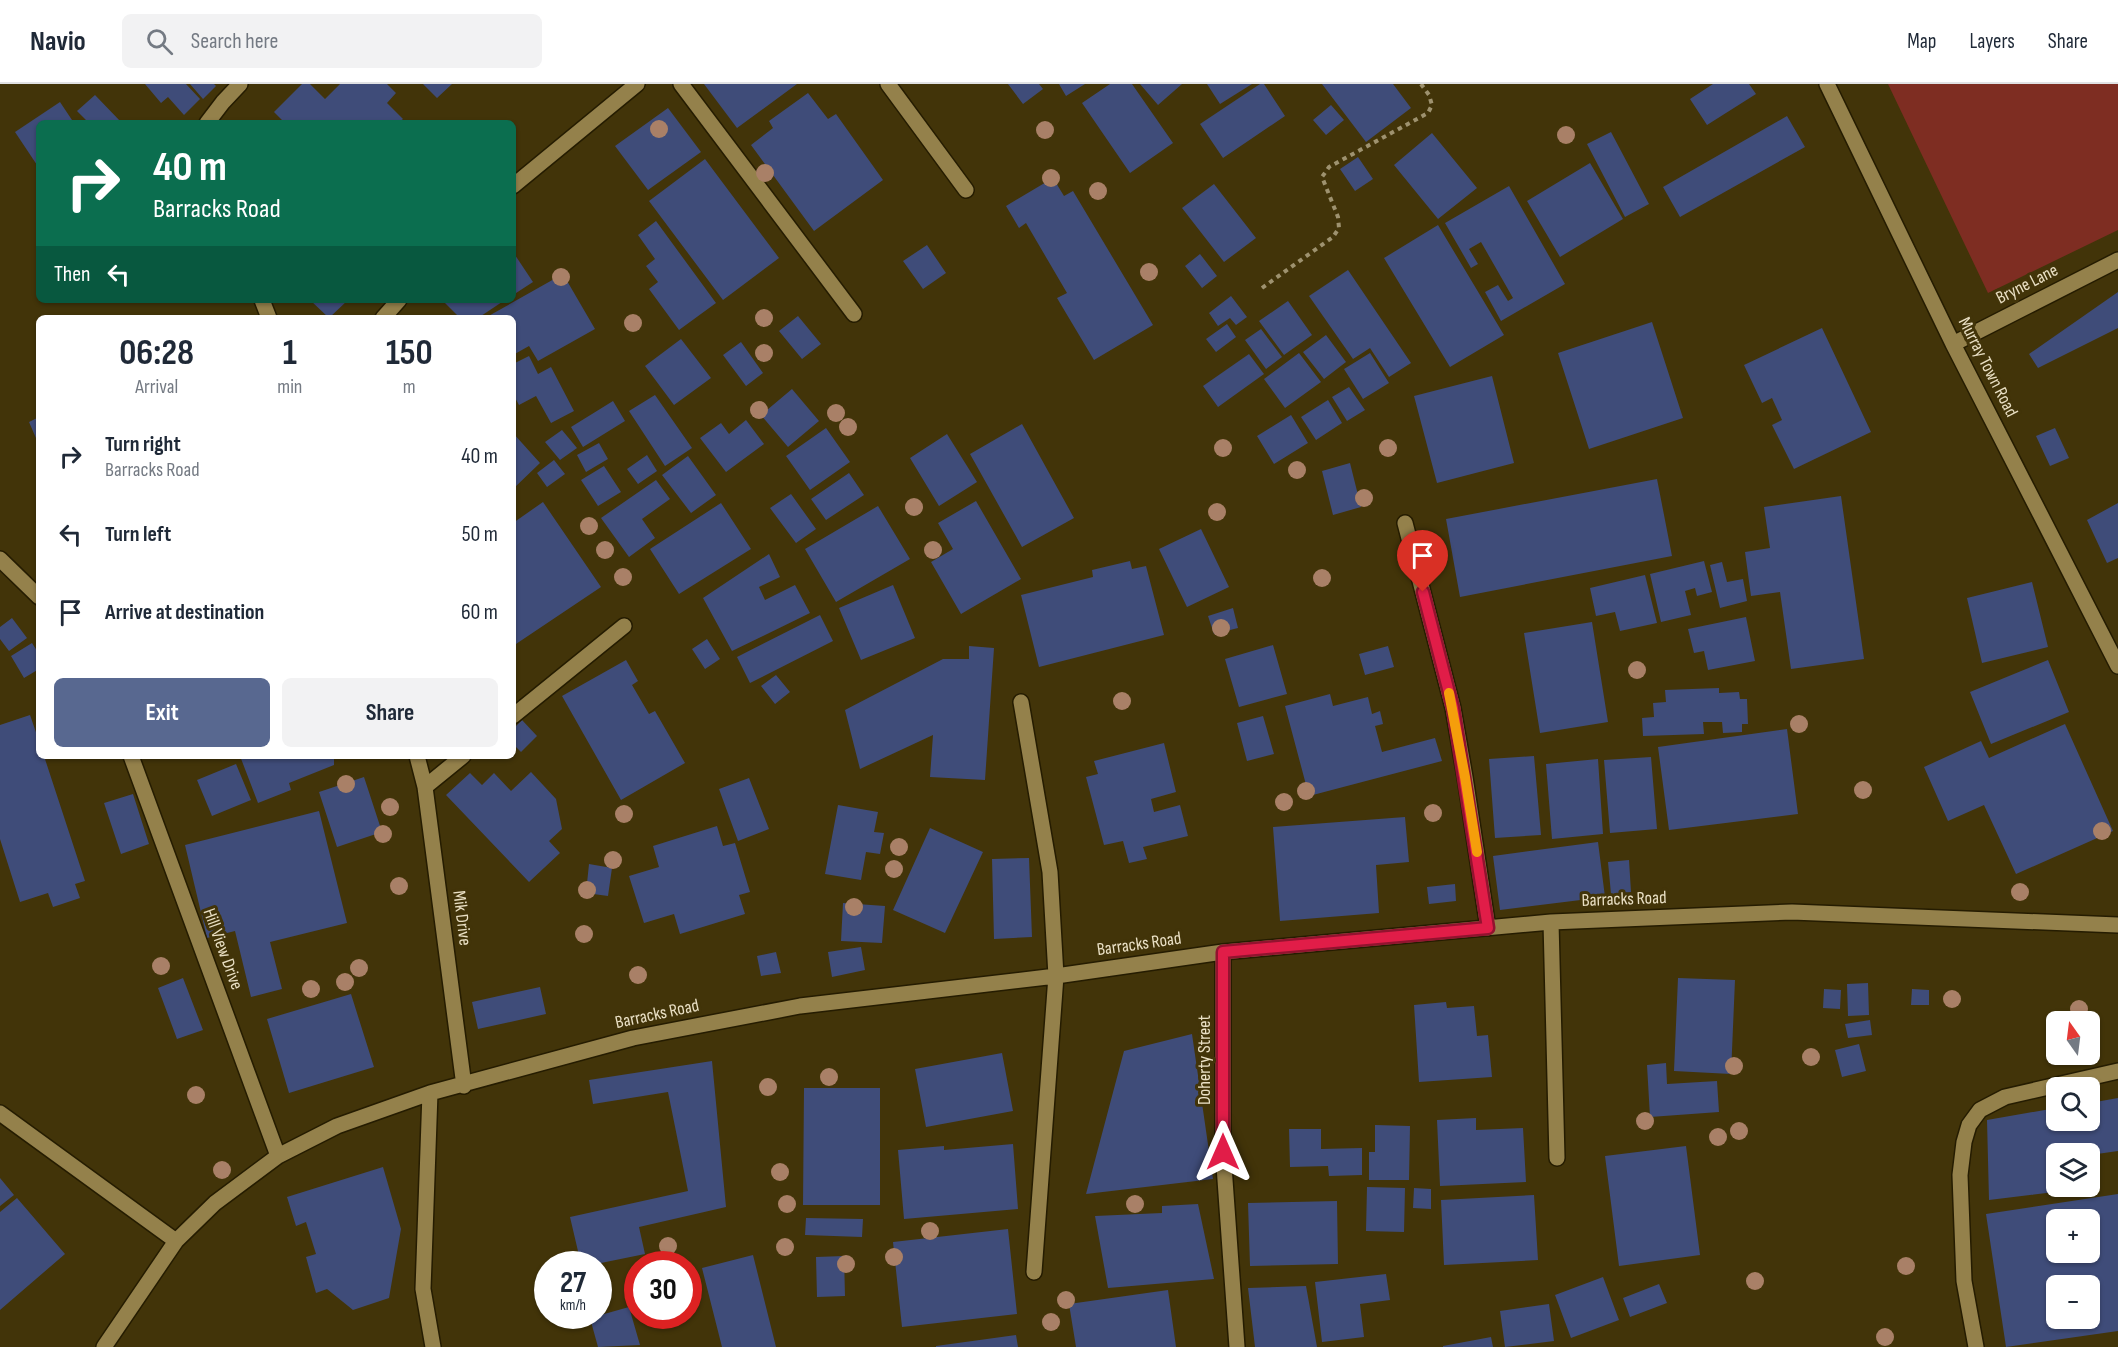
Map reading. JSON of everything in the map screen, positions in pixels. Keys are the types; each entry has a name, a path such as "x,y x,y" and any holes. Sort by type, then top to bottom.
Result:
{"street":[{"path":"209,120 240,84"},
{"path":"516,184 637,84"},
{"path":"681,84 854,314"},
{"path":"888,84 966,190"},
{"name":"Murray Town Road","path":"1827,84 1953,344 2118,666"},
{"name":"Bryne Lane","path":"1953,344 2118,260"},
{"path":"386,315 396,303"},
{"path":"1405,523 1453,708 1488,928"},
{"path":"0,559 36,594"},
{"path":"516,714 624,626"},
{"path":"1021,702 1050,872 1056,976 1034,1272"},
{"name":"Hill View Drive","path":"132,759 278,1156"},
{"name":"Mik Drive","path":"418,759 425,787 464,1086"},
{"path":"425,787 459,759"},
{"name":"Barracks Road","path":"104,1347 176,1241 215,1203 278,1156 337,1126 430,1093 464,1086 633,1038 800,1006 1056,976 1223,952 1551,922 1792,912 2118,925"},
{"path":"1551,922 1557,1158"},
{"name":"Doherty Street","path":"1223,952 1223,1152 1237,1347"},
{"path":"1976,1347 1964,1281 1960,1175 1964,1142 1969,1125 1980,1110 2005,1096 2118,1071"},
{"path":"430,1093 423,1289 433,1347"},
{"path":"0,1113 176,1241"}],"path":[{"path":"1262,288 1333,237 1339,228 1338,217 1322,177 1329,167 1428,113 1432,105 1429,95 1420,84"}],"shaded area":[{"path":"1888,84 2118,84 2118,230 1988,293"}],"building":[{"path":"145,84 186,84 200,99 184,115 168,97 161,103"},
{"path":"190,84 214,84 216,86 203,99"},
{"path":"302,84 310,84 325,99 340,84 387,84 396,93 387,103 403,119 282,120 274,112"},
{"path":"423,84 452,84 437,98"},
{"path":"704,84 797,84 737,128"},
{"path":"1008,84 1039,84 1043,89 1023,104"},
{"path":"1059,84 1085,84 1066,96"},
{"path":"1110,84 1132,84 1173,143 1130,173 1082,103"},
{"path":"1140,84 1182,84 1158,105"},
{"path":"1207,84 1252,84 1220,104"},
{"path":"1260,84 1264,84 1285,116 1223,158 1200,124"},
{"path":"1322,84 1393,84 1411,108 1366,142"},
{"path":"1713,84 1749,84 1756,94 1707,125 1690,99"},
{"path":"808,93 828,119 836,114 883,180 814,231 751,145 773,128 769,121"},
{"path":"95,95 119,120 86,120 77,111"},
{"path":"60,102 72,120 36,120 36,164 15,132"},
{"path":"1331,105 1344,120 1326,135 1313,120"},
{"path":"668,108 701,152 648,190 615,146"},
{"path":"1787,116 1805,147 1680,217 1663,187"},
{"path":"1611,132 1649,204 1625,217 1587,144"},
{"path":"1432,133 1477,188 1438,219 1394,165"},
{"path":"1358,157 1373,179 1355,191 1340,169"},
{"path":"705,159 779,258 723,300 649,201"},
{"path":"1590,163 1623,219 1560,257 1527,201"},
{"path":"1053,178 1064,196 1073,191 1153,325 1094,360 1057,298 1067,293 1026,223 1019,228 1006,206"},
{"path":"1214,184 1256,238 1224,262 1182,208"},
{"path":"1509,186 1565,284 1501,321 1485,292 1498,285 1508,301 1513,298 1481,242 1469,249 1478,264 1471,268 1445,223"},
{"path":"656,221 716,303 679,330 649,289 658,282 646,266 655,259 638,235"},
{"path":"1438,225 1504,335 1450,367 1384,258"},
{"path":"927,245 946,273 923,289 903,261"},
{"path":"1200,254 1217,276 1202,288 1185,266"},
{"path":"516,256 533,282 516,293"},
{"path":"1348,270 1411,363 1389,377 1370,348 1353,359 1309,296"},
{"path":"563,274 595,329 538,361 529,346 516,353 516,315 490,315 512,303 516,303 516,301"},
{"path":"2118,292 2118,328 2038,368 2029,354"},
{"path":"1231,296 1247,317 1236,325 1230,318 1218,326 1209,313"},
{"path":"1288,301 1312,335 1284,355 1259,321"},
{"path":"313,303 345,303 332,315 326,315"},
{"path":"445,303 500,303 482,315 457,315"},
{"path":"798,316 821,344 802,359 779,331"},
{"path":"1652,322 1683,418 1589,449 1558,353"},
{"path":"1227,324 1236,337 1216,352 1206,339"},
{"path":"1822,328 1871,432 1794,469 1772,425 1782,420 1772,398 1762,403 1744,365"},
{"path":"1261,329 1282,357 1266,369 1245,340"},
{"path":"1326,335 1346,362 1324,379 1303,352"},
{"path":"681,339 711,378 674,405 645,366"},
{"path":"741,342 763,373 746,386 723,355"},
{"path":"1299,353 1321,382 1285,408 1264,379"},
{"path":"1370,353 1389,383 1363,399 1344,369"},
{"path":"1249,354 1264,374 1218,407 1203,386"},
{"path":"529,356 538,374 551,367 574,411 551,423 536,396 519,405 516,400 516,362"},
{"path":"1492,376 1514,463 1437,483 1414,396"},
{"path":"1349,387 1365,410 1347,421 1332,397"},
{"path":"792,389 819,421 788,447 761,415"},
{"path":"655,395 692,448 665,466 629,411"},
{"path":"1328,400 1342,423 1316,440 1301,417"},
{"path":"613,401 625,421 583,447 571,427"},
{"path":"1291,415 1308,443 1274,464 1257,436"},
{"path":"36,418 36,438 29,422"},
{"path":"746,420 764,444 726,472 700,438 721,423 729,434"},
{"path":"1022,424 1074,518 1022,547 970,454"},
{"path":"826,428 850,462 810,490 786,456"},
{"path":"2055,428 2069,458 2050,466 2036,436"},
{"path":"562,430 577,448 560,460 545,442"},
{"path":"947,434 977,482 939,506 910,458"},
{"path":"516,436 540,463 516,486"},
{"path":"599,443 608,459 586,472 577,455"},
{"path":"647,455 657,471 638,484 627,469"},
{"path":"688,456 716,495 691,513 662,475"},
{"path":"554,460 565,474 547,487 537,473"},
{"path":"1350,463 1361,507 1333,515 1322,471"},
{"path":"604,466 621,492 598,506 581,480"},
{"path":"849,473 864,495 826,520 811,499"},
{"path":"1657,479 1672,556 1460,597 1446,519"},
{"path":"656,480 670,499 642,519 655,538 629,557 601,518"},
{"path":"791,494 816,529 796,543 770,508"},
{"path":"1841,496 1864,659 1791,669 1780,592 1751,596 1745,552 1770,548 1764,507"},
{"path":"976,501 1021,579 961,614 931,562 953,549 938,523"},
{"path":"543,502 601,587 516,644 516,521"},
{"path":"721,503 751,549 679,594 650,549"},
{"path":"2118,503 2118,558 2107,563 2087,520"},
{"path":"878,506 910,559 836,602 805,549"},
{"path":"1201,529 1229,587 1187,607 1159,549"},
{"path":"769,554 780,577 759,587 765,600 795,585 810,613 732,651 703,598"},
{"path":"1130,561 1132,569 1146,566 1164,635 1039,667 1021,595 1093,577 1092,570"},
{"path":"1704,561 1712,592 1697,596 1695,588 1685,591 1691,615 1661,622 1650,574"},
{"path":"1722,562 1727,582 1743,579 1747,601 1720,608 1710,565"},
{"path":"1645,575 1657,623 1620,631 1615,612 1596,616 1590,588"},
{"path":"2032,582 2048,647 1982,663 1967,598"},
{"path":"893,585 915,638 861,660 839,608"},
{"path":"1233,608 1238,628 1214,634 1208,616"},
{"path":"820,615 833,641 750,683 737,657"},
{"path":"1746,617 1755,661 1708,670 1704,651 1694,653 1688,629"},
{"path":"12,618 27,638 9,651 0,639 0,627"},
{"path":"1592,622 1608,722 1540,733 1524,633"},
{"path":"707,639 720,659 705,669 692,649"},
{"path":"32,643 36,649 36,671 24,678 11,656"},
{"path":"1273,645 1287,694 1239,707 1225,659"},
{"path":"969,646 994,648 985,780 930,777 933,735 860,769 845,710 943,659 969,659"},
{"path":"1388,646 1394,667 1365,675 1359,654"},
{"path":"626,660 638,681 632,685 649,714 655,711 685,763 621,800 562,696"},
{"path":"2048,660 2069,712 1991,744 1970,692"},
{"path":"776,675 790,692 775,704 761,686"},
{"path":"1719,688 1719,693 1739,692 1740,699 1747,699 1748,724 1742,724 1742,732 1723,733 1722,722 1703,722 1704,734 1643,736 1642,718 1654,717 1653,703 1666,702 1665,690"},
{"path":"1330,694 1333,706 1368,697 1372,714 1380,711 1383,724 1375,726 1382,752 1435,738 1442,761 1309,796 1285,706"},
{"path":"30,715 36,732 36,759 45,759 85,881 75,884 80,898 53,907 48,893 20,902 0,839 0,725"},
{"path":"1263,716 1274,754 1247,761 1237,723"},
{"path":"522,720 537,736 521,752 516,747 516,726"},
{"path":"2065,724 2113,831 2016,874 1984,805 1948,821 1924,767 1981,741 1989,758"},
{"path":"1787,729 1798,814 1669,830 1658,747"},
{"path":"1164,743 1176,792 1151,799 1154,812 1180,805 1188,836 1143,847 1147,859 1129,863 1123,841 1104,845 1086,777 1098,774 1094,761"},
{"path":"1534,756 1541,835 1495,838 1489,759"},
{"path":"1651,757 1657,829 1610,833 1604,760"},
{"path":"241,759 334,759 334,765 289,783 291,790 258,803"},
{"path":"1598,759 1603,834 1552,839 1546,764"},
{"path":"236,764 251,800 212,816 197,780"},
{"path":"531,772 556,799 562,829 549,841 560,853 529,882 446,795 470,773 482,785 494,773 511,791"},
{"path":"364,777 382,832 337,847 319,792"},
{"path":"749,778 769,829 738,841 719,789"},
{"path":"133,794 149,844 121,854 104,803"},
{"path":"838,805 878,812 874,832 884,833 880,854 866,852 861,880 825,874"},
{"path":"319,811 347,923 270,942 282,989 251,997 235,931 207,938 185,845"},
{"path":"1405,817 1409,862 1376,865 1379,913 1280,921 1273,827"},
{"path":"717,826 723,846 735,843 750,892 739,895 745,914 680,934 674,914 644,923 629,876 659,867 653,846"},
{"path":"930,828 983,852 945,933 893,910"},
{"path":"1598,842 1605,897 1500,910 1493,856"},
{"path":"1029,858 1032,937 994,939 992,859"},
{"path":"1629,860 1631,892 1611,894 1608,862"},
{"path":"589,864 612,868 608,896 586,893"},
{"path":"1455,884 1456,901 1429,904 1427,887"},
{"path":"843,903 885,906 882,943 841,941"},
{"path":"861,947 865,970 832,977 828,952"},
{"path":"776,952 781,973 761,976 757,956"},
{"path":"183,978 203,1030 177,1039 158,988"},
{"path":"1678,978 1735,980 1731,1074 1674,1071"},
{"path":"1868,983 1869,1015 1848,1016 1847,984"},
{"path":"540,987 546,1014 478,1029 472,1002"},
{"path":"1824,989 1841,990 1840,1009 1823,1008"},
{"path":"1912,989 1929,990 1929,1005 1911,1005"},
{"path":"351,994 374,1067 289,1093 267,1019"},
{"path":"1446,1002 1447,1008 1474,1006 1477,1036 1488,1035 1492,1077 1419,1082 1414,1005"},
{"path":"1870,1020 1872,1035 1848,1038 1845,1024"},
{"path":"1192,1034 1213,1179 1086,1194 1124,1051"},
{"path":"1859,1044 1866,1071 1842,1077 1835,1050"},
{"path":"1002,1053 1013,1111 926,1127 915,1069"},
{"path":"712,1061 726,1207 639,1227 644,1251 624,1251 624,1258 612,1261 612,1251 578,1251 570,1217 688,1191 668,1092 593,1104 589,1080"},
{"path":"1666,1063 1667,1084 1717,1081 1719,1112 1650,1117 1647,1065"},
{"path":"804,1088 880,1088 880,1205 803,1205"},
{"path":"2118,1098 2118,1151 2100,1154 2100,1143 2046,1143 2046,1193 1989,1200 1987,1120 2046,1110 2046,1131 2100,1131 2100,1101"},
{"path":"1476,1118 1476,1130 1523,1128 1526,1182 1440,1186 1437,1120"},
{"path":"1375,1125 1410,1126 1409,1180 1369,1180 1369,1152 1375,1152"},
{"path":"1289,1129 1321,1129 1321,1149 1362,1148 1362,1175 1329,1176 1328,1166 1290,1167"},
{"path":"1013,1144 1018,1209 904,1219 898,1150 944,1146 944,1150"},
{"path":"1686,1146 1700,1255 1619,1266 1605,1156"},
{"path":"383,1167 401,1229 389,1298 353,1310 327,1289 316,1293 306,1257 316,1254 306,1222 296,1226 287,1197"},
{"path":"0,1178 14,1195 0,1206"},
{"path":"1367,1187 1405,1188 1404,1232 1366,1231"},
{"path":"1414,1188 1431,1189 1431,1209 1413,1208"},
{"path":"2118,1194 2118,1331 2006,1347 1986,1214"},
{"path":"1534,1195 1538,1260 1444,1265 1441,1200"},
{"path":"17,1198 65,1254 0,1310 0,1212"},
{"path":"1337,1201 1338,1264 1250,1266 1248,1203"},
{"path":"1198,1204 1214,1279 1108,1288 1095,1216 1162,1213 1162,1206"},
{"path":"806,1218 863,1219 862,1237 805,1235"},
{"path":"1008,1229 1017,1314 902,1327 893,1242"},
{"path":"753,1255 776,1347 722,1347 702,1268"},
{"path":"844,1256 845,1296 817,1297 816,1257"},
{"path":"1386,1274 1390,1300 1360,1304 1364,1337 1322,1342 1315,1282"},
{"path":"1603,1277 1619,1320 1571,1338 1555,1295"},
{"path":"1659,1284 1667,1303 1630,1317 1623,1298"},
{"path":"1306,1286 1317,1347 1255,1347 1248,1288"},
{"path":"1168,1290 1176,1347 1076,1347 1069,1304"},
{"path":"1549,1304 1554,1341 1505,1347 1500,1311"},
{"path":"624,1308 624,1329 635,1329 640,1345 598,1347 593,1329 612,1329 612,1312"},
{"path":"1016,1335 1018,1347 936,1347 936,1346"},
{"path":"1491,1337 1493,1347 1443,1347 1443,1346"}],"slow traffic":[{"path":"1449,693 1477,852"}],"route":[{"path":"1223,1152 1223,952 1488,928 1453,708 1423,592"}]}
